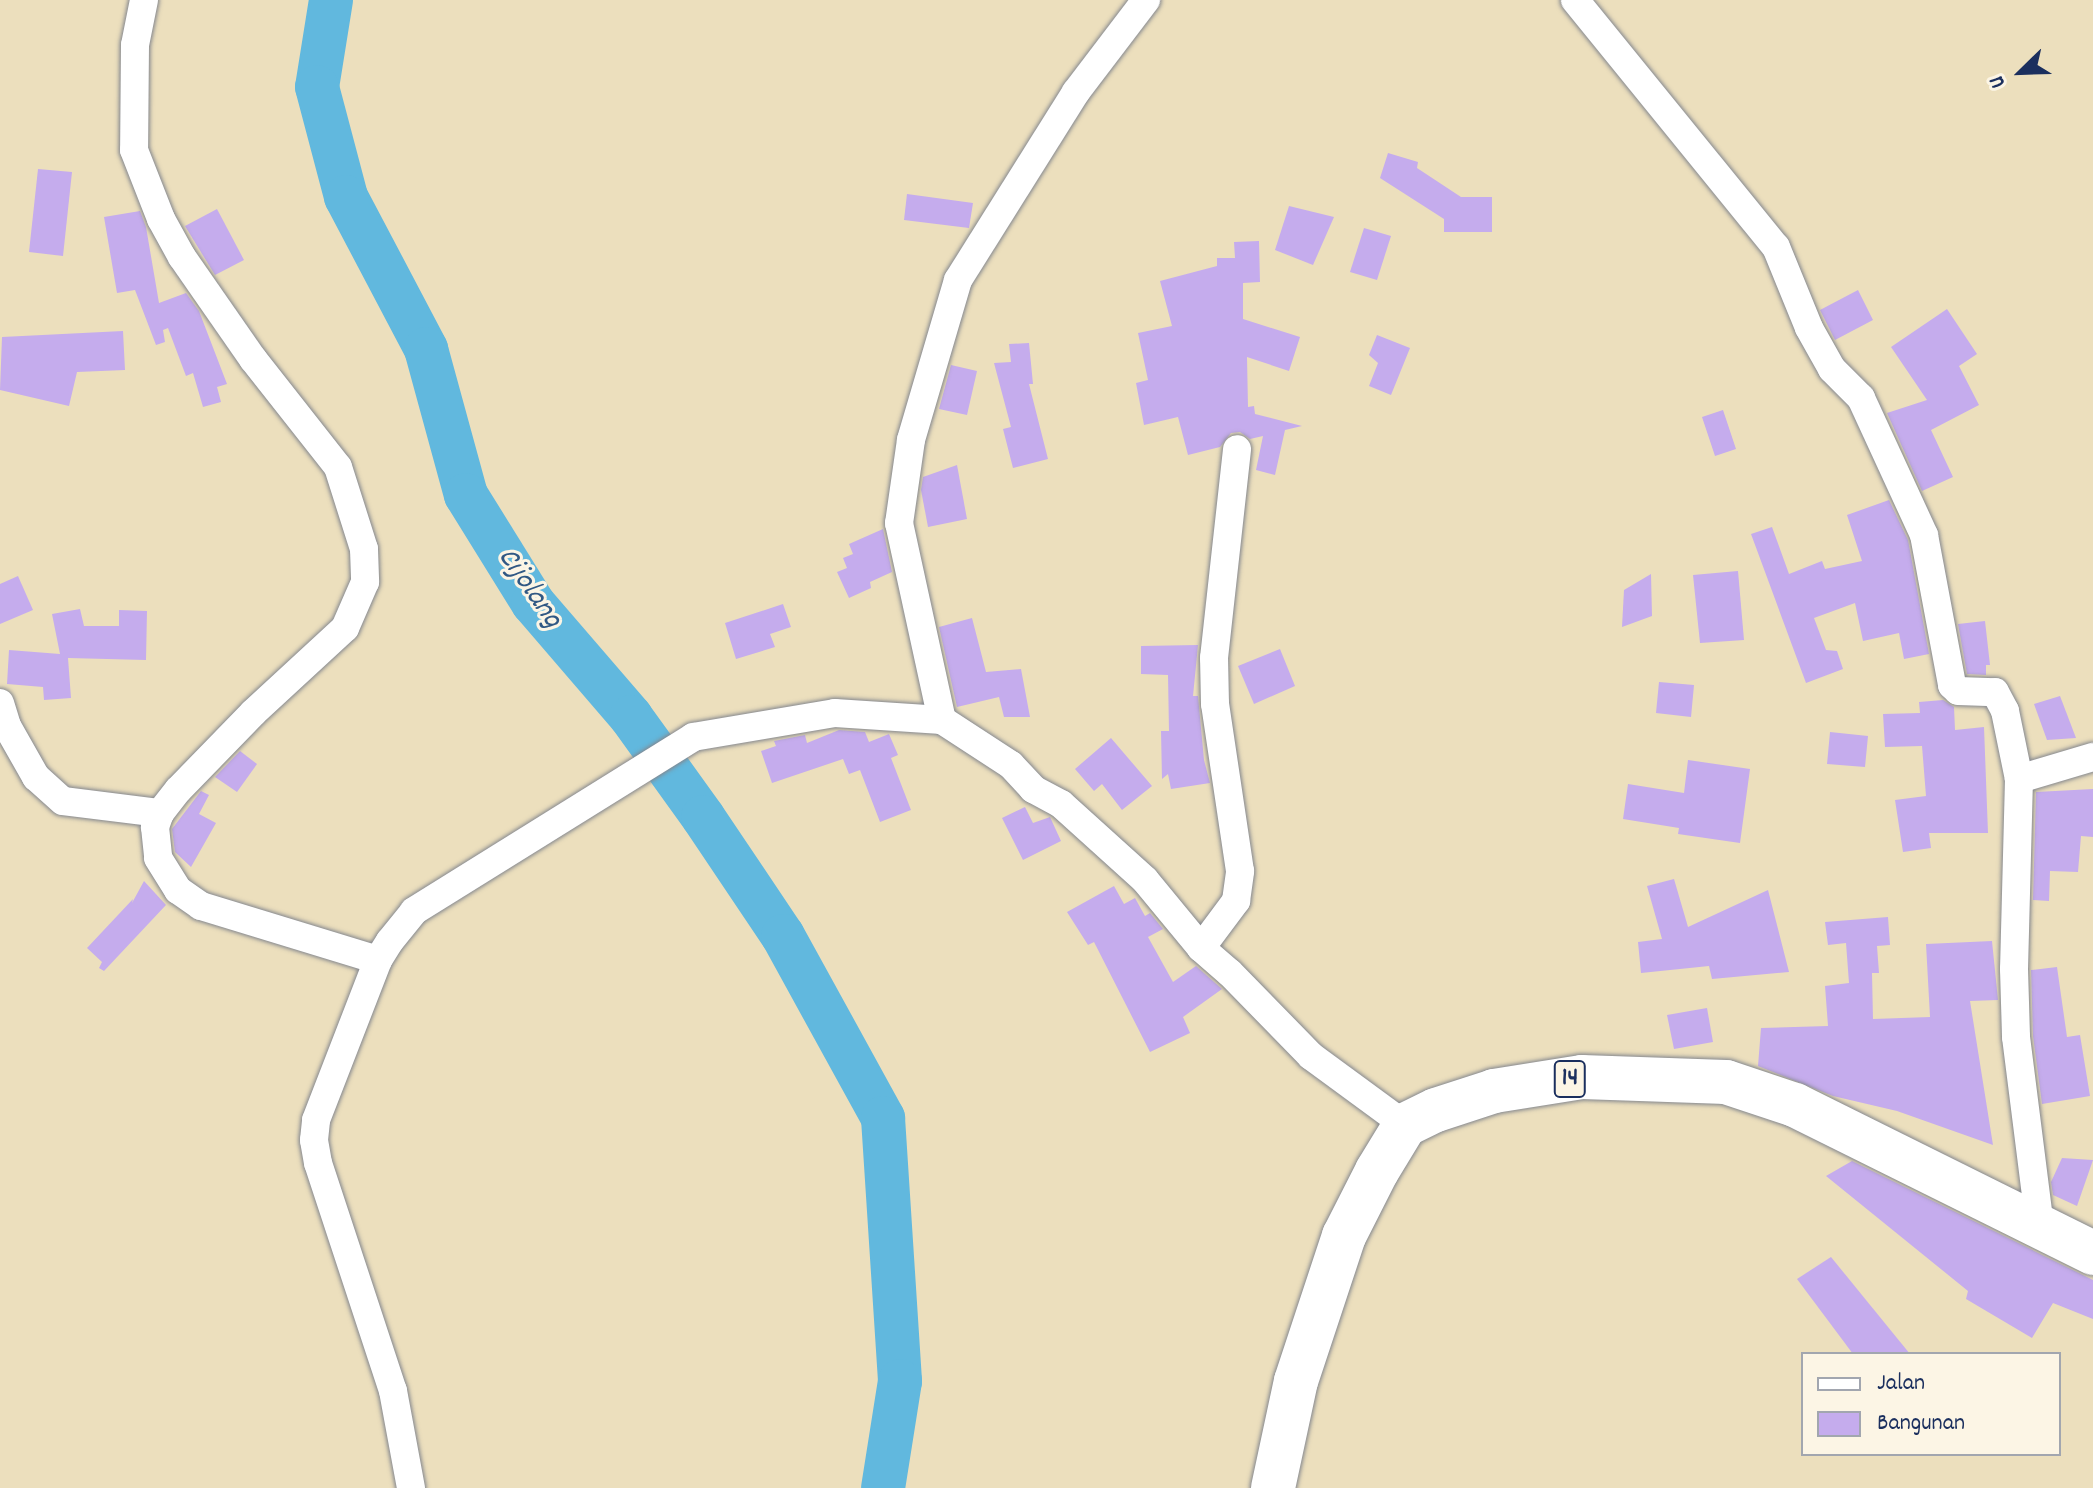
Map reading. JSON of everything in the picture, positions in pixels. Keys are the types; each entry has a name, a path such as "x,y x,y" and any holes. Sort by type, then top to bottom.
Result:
{"highway":[{"name":"14","path":"1405,1125 1436,1110 1494,1091 1582,1077 1726,1082 1795,1105 2093,1253"},
{"path":"1273,1488 1296,1381 1344,1236 1405,1125"}],"street":[{"path":"144,0 135,45 134,150 161,219 182,257 253,359 338,467 364,549 365,582 345,628 253,713 178,790 160,813 155,827 158,858 178,890 201,906 378,960"},
{"path":"942,720 899,523 911,440 958,280 1076,92 1146,0"},
{"path":"1575,0 1776,247 1809,328 1832,369 1861,398 1924,535 1952,685 1958,691 1995,692 2005,711 2019,779 2014,969 2016,1037 2040,1228"},
{"path":"1201,948 1236,901 1240,871 1215,704 1214,658 1237,449"},
{"path":"0,703 7,726 36,777 63,801 160,813"},
{"path":"411,1488 393,1391 318,1163 314,1140 316,1120 378,960 414,911 693,737 835,713 942,720 1011,765 1033,789 1061,804 1145,880 1201,948 1230,973 1311,1056 1405,1125"},
{"path":"2019,779 2093,757"}],"building":[{"path":"1388,153 1418,162 1417,168 1461,197 1492,197 1492,232 1444,232 1444,219 1380,178"},
{"path":"38,169 72,172 63,256 29,252"},
{"path":"907,194 973,203 969,228 904,220"},
{"path":"1289,206 1334,217 1313,265 1275,250"},
{"path":"217,209 244,260 215,275 185,226"},
{"path":"140,211 146,227 159,303 186,293 199,311 227,384 217,387 221,402 203,407 193,373 186,376 168,328 163,330 165,342 156,345 135,290 117,293 104,217"},
{"path":"1364,228 1391,236 1377,280 1350,272"},
{"path":"1259,241 1260,282 1243,283 1243,319 1300,337 1289,371 1247,357 1248,407 1254,406 1255,414 1302,426 1285,430 1275,475 1256,470 1263,436 1250,439 1240,432 1231,433 1220,447 1188,455 1178,417 1144,425 1136,383 1148,380 1138,333 1172,326 1160,281 1217,266 1217,258 1235,258 1234,242"},
{"path":"1858,290 1873,320 1835,340 1820,310"},
{"path":"1947,309 1977,354 1959,366 1979,405 1931,430 1953,477 1922,491 1887,413 1927,400 1891,347"},
{"path":"123,331 125,370 77,372 69,406 0,390 2,337"},
{"path":"1377,335 1410,348 1391,395 1369,386 1378,363 1369,355"},
{"path":"1029,343 1033,384 1029,384 1048,459 1013,468 1003,429 1011,427 994,363 1011,362 1009,344"},
{"path":"951,365 977,371 967,415 939,409"},
{"path":"1723,410 1736,449 1715,456 1702,417"},
{"path":"957,465 967,519 928,527 921,490 923,477"},
{"path":"1889,500 1908,540 1929,654 1904,659 1899,633 1863,641 1855,603 1814,618 1826,650 1837,651 1843,669 1806,683 1751,534 1772,527 1789,574 1822,561 1825,569 1862,561 1847,515"},
{"path":"883,529 892,572 870,582 871,588 849,598 837,572 847,568 843,558 853,554 849,544"},
{"path":"1738,571 1744,640 1700,643 1693,575"},
{"path":"1651,574 1652,616 1622,627 1624,590"},
{"path":"18,576 33,610 0,624 0,584"},
{"path":"783,604 791,627 770,634 775,647 736,659 725,623"},
{"path":"80,609 84,626 119,626 119,610 147,611 146,660 68,658 71,698 44,700 43,687 7,684 9,650 60,654 52,614"},
{"path":"972,618 986,672 1021,669 1030,717 1004,717 999,697 957,707 939,627"},
{"path":"1985,621 1990,665 1986,665 1986,675 1967,674 1958,624"},
{"path":"1198,645 1193,696 1198,696 1204,760 1210,783 1171,789 1168,774 1162,779 1161,731 1169,731 1168,675 1141,674 1141,646"},
{"path":"1280,649 1295,686 1254,704 1238,666"},
{"path":"1659,682 1694,685 1691,717 1656,713"},
{"path":"2060,696 2076,738 2047,740 2034,704"},
{"path":"1943,700 1954,707 1955,730 1984,727 1988,833 1929,833 1931,848 1903,852 1895,800 1926,796 1922,746 1885,747 1883,714 1920,713 1919,702"},
{"path":"839,730 865,732 869,742 889,734 898,755 891,758 911,810 880,822 860,770 849,774 843,759 772,783 761,751 776,746 774,741 805,735 807,743"},
{"path":"1830,732 1868,736 1865,767 1827,764"},
{"path":"1111,738 1152,786 1122,810 1102,784 1094,791 1075,769"},
{"path":"240,751 257,764 237,792 215,777"},
{"path":"1688,760 1750,769 1740,843 1678,834 1679,828 1623,819 1628,784 1684,793"},
{"path":"2093,789 2093,837 2081,836 2078,872 2050,871 2049,901 2033,900 2036,792"},
{"path":"201,791 209,795 199,814 216,823 191,867 175,852 172,829"},
{"path":"1025,807 1033,823 1050,817 1061,841 1023,860 1002,818"},
{"path":"1674,879 1688,927 1768,890 1789,972 1712,979 1709,966 1641,973 1638,942 1662,939 1647,886"},
{"path":"144,881 166,905 104,971 99,968 102,962 87,948 133,899 132,903"},
{"path":"1114,886 1124,904 1135,898 1145,916 1150,913 1163,929 1148,937 1173,982 1196,966 1222,989 1183,1017 1190,1033 1150,1052 1094,942 1088,945 1067,912"},
{"path":"1888,917 1890,945 1877,946 1879,973 1872,973 1873,1019 1930,1017 1926,944 1992,941 1998,1000 1970,1001 1993,1145 1897,1111 1833,1096 1758,1066 1761,1028 1828,1026 1825,986 1849,983 1846,943 1828,945 1825,922"},
{"path":"2057,967 2067,1037 2080,1035 2090,1096 2042,1104 2033,1036 2031,970"},
{"path":"1707,1008 1713,1042 1674,1049 1667,1015"},
{"path":"2062,1158 2093,1160 2077,1206 2053,1195 2051,1182"},
{"path":"1852,1161 2093,1280 2093,1319 2053,1303 2032,1338 1966,1299 1968,1291 1826,1176"},
{"path":"1831,1257 1908,1352 1852,1352 1797,1279"}],"waterway":[{"name":"Cijolang","path":"331,0 317,87 346,197 426,349 466,495 533,603 631,717 783,936 883,1118 900,1381 883,1488"}]}
